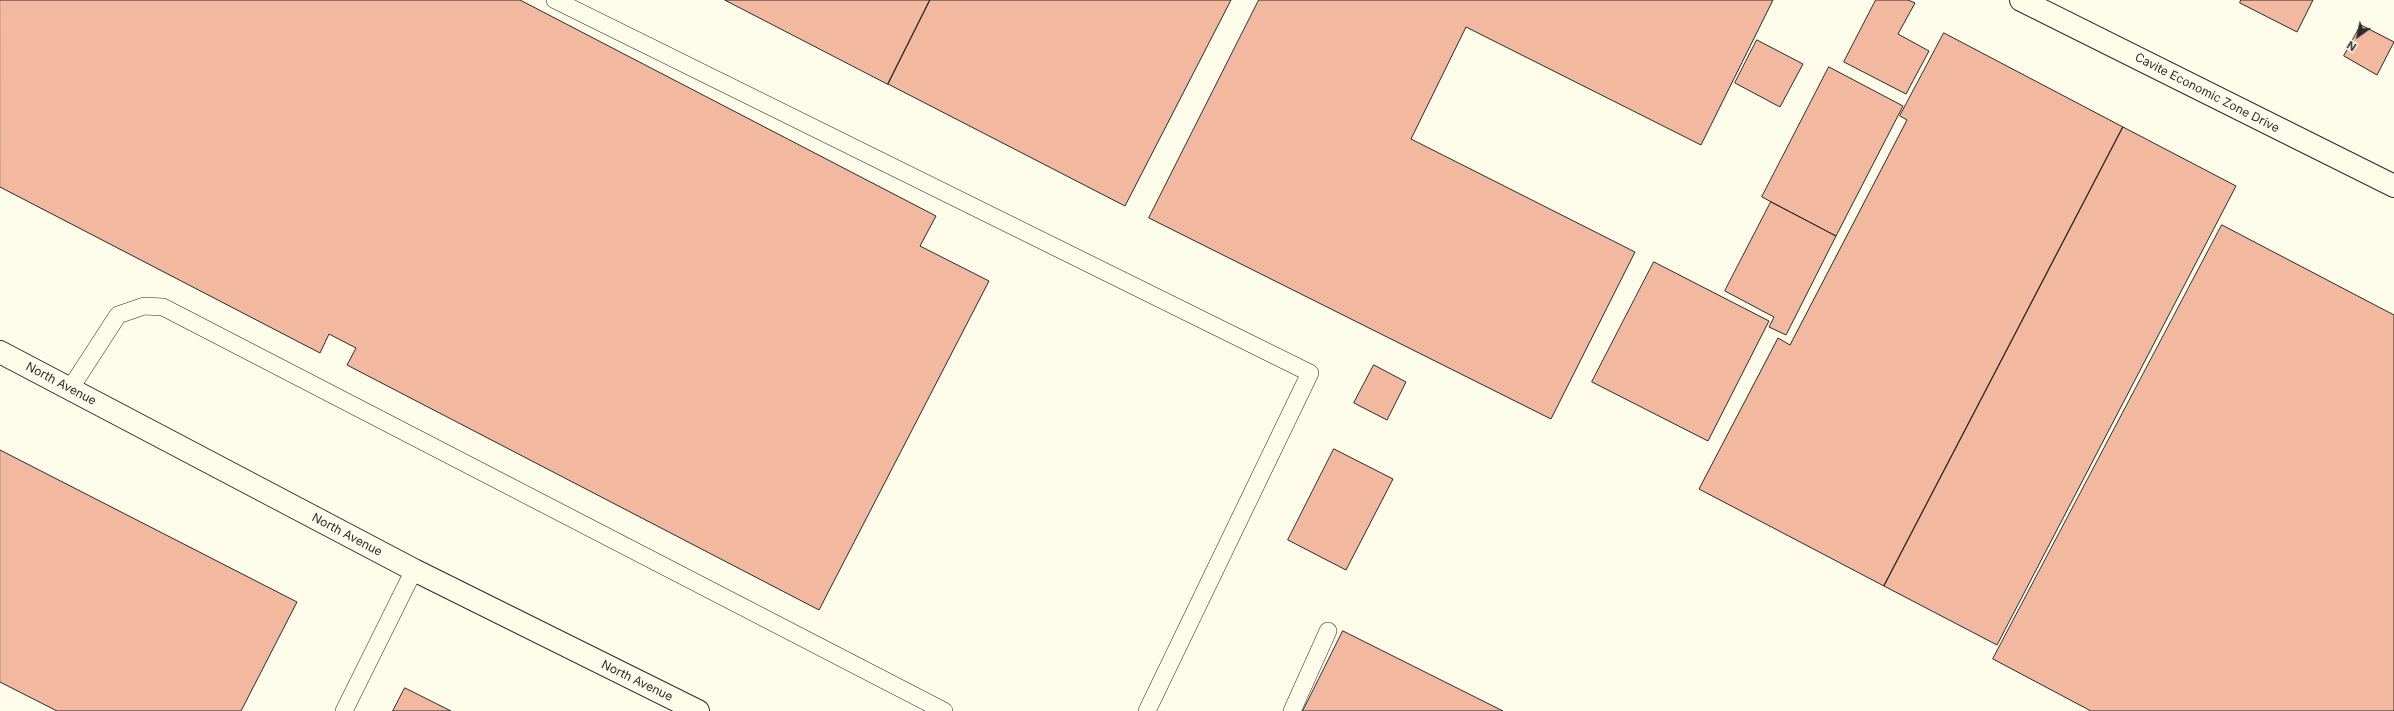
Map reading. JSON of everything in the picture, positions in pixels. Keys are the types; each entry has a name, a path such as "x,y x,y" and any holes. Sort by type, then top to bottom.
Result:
{"street":[{"name":"Cavite Economic Zone Drive","path":"2021,0 2394,186"},
{"name":"North Avenue","path":"0,352 414,570 698,711"}],"lane":[{"path":"554,0 1310,373 1147,711"},
{"path":"70,389 118,315 144,306 163,307 944,711"},
{"path":"344,711 414,570"},
{"path":"1292,711 1328,631"}],"building":[{"path":"0,0 520,0 936,216 920,246 989,281 819,610 347,365 356,348 329,334 320,353 0,187"},
{"path":"725,0 930,0 888,84"},
{"path":"930,0 1231,0 1125,206 888,84"},
{"path":"1259,0 1773,0 1701,145 1466,27 1411,139 1635,252 1551,419 1149,218"},
{"path":"1876,0 1908,0 1915,3 1898,34 1929,51 1906,94 1844,62"},
{"path":"2241,0 2313,0 2297,32 2240,3"},
{"path":"2361,25 2394,42 2377,75 2344,56"},
{"path":"1944,33 2123,127 1884,586 1699,489 1778,338 1790,345 1907,120 1900,116"},
{"path":"1757,40 1803,64 1780,107 1735,83"},
{"path":"1829,67 1903,106 1836,236 1762,197"},
{"path":"2123,127 2236,186 1997,645 1884,586"},
{"path":"1771,202 1836,236 1786,335 1769,327 1774,317 1725,291"},
{"path":"2222,225 2394,315 2394,711 2091,711 1993,659"},
{"path":"1654,262 1769,321 1708,441 1592,382"},
{"path":"1374,365 1406,382 1387,420 1354,403"},
{"path":"1334,449 1393,479 1346,570 1288,540"},
{"path":"0,450 297,602 241,711 57,711 0,682"},
{"path":"1343,631 1503,711 1303,711"},
{"path":"405,688 451,711 393,711"}]}
